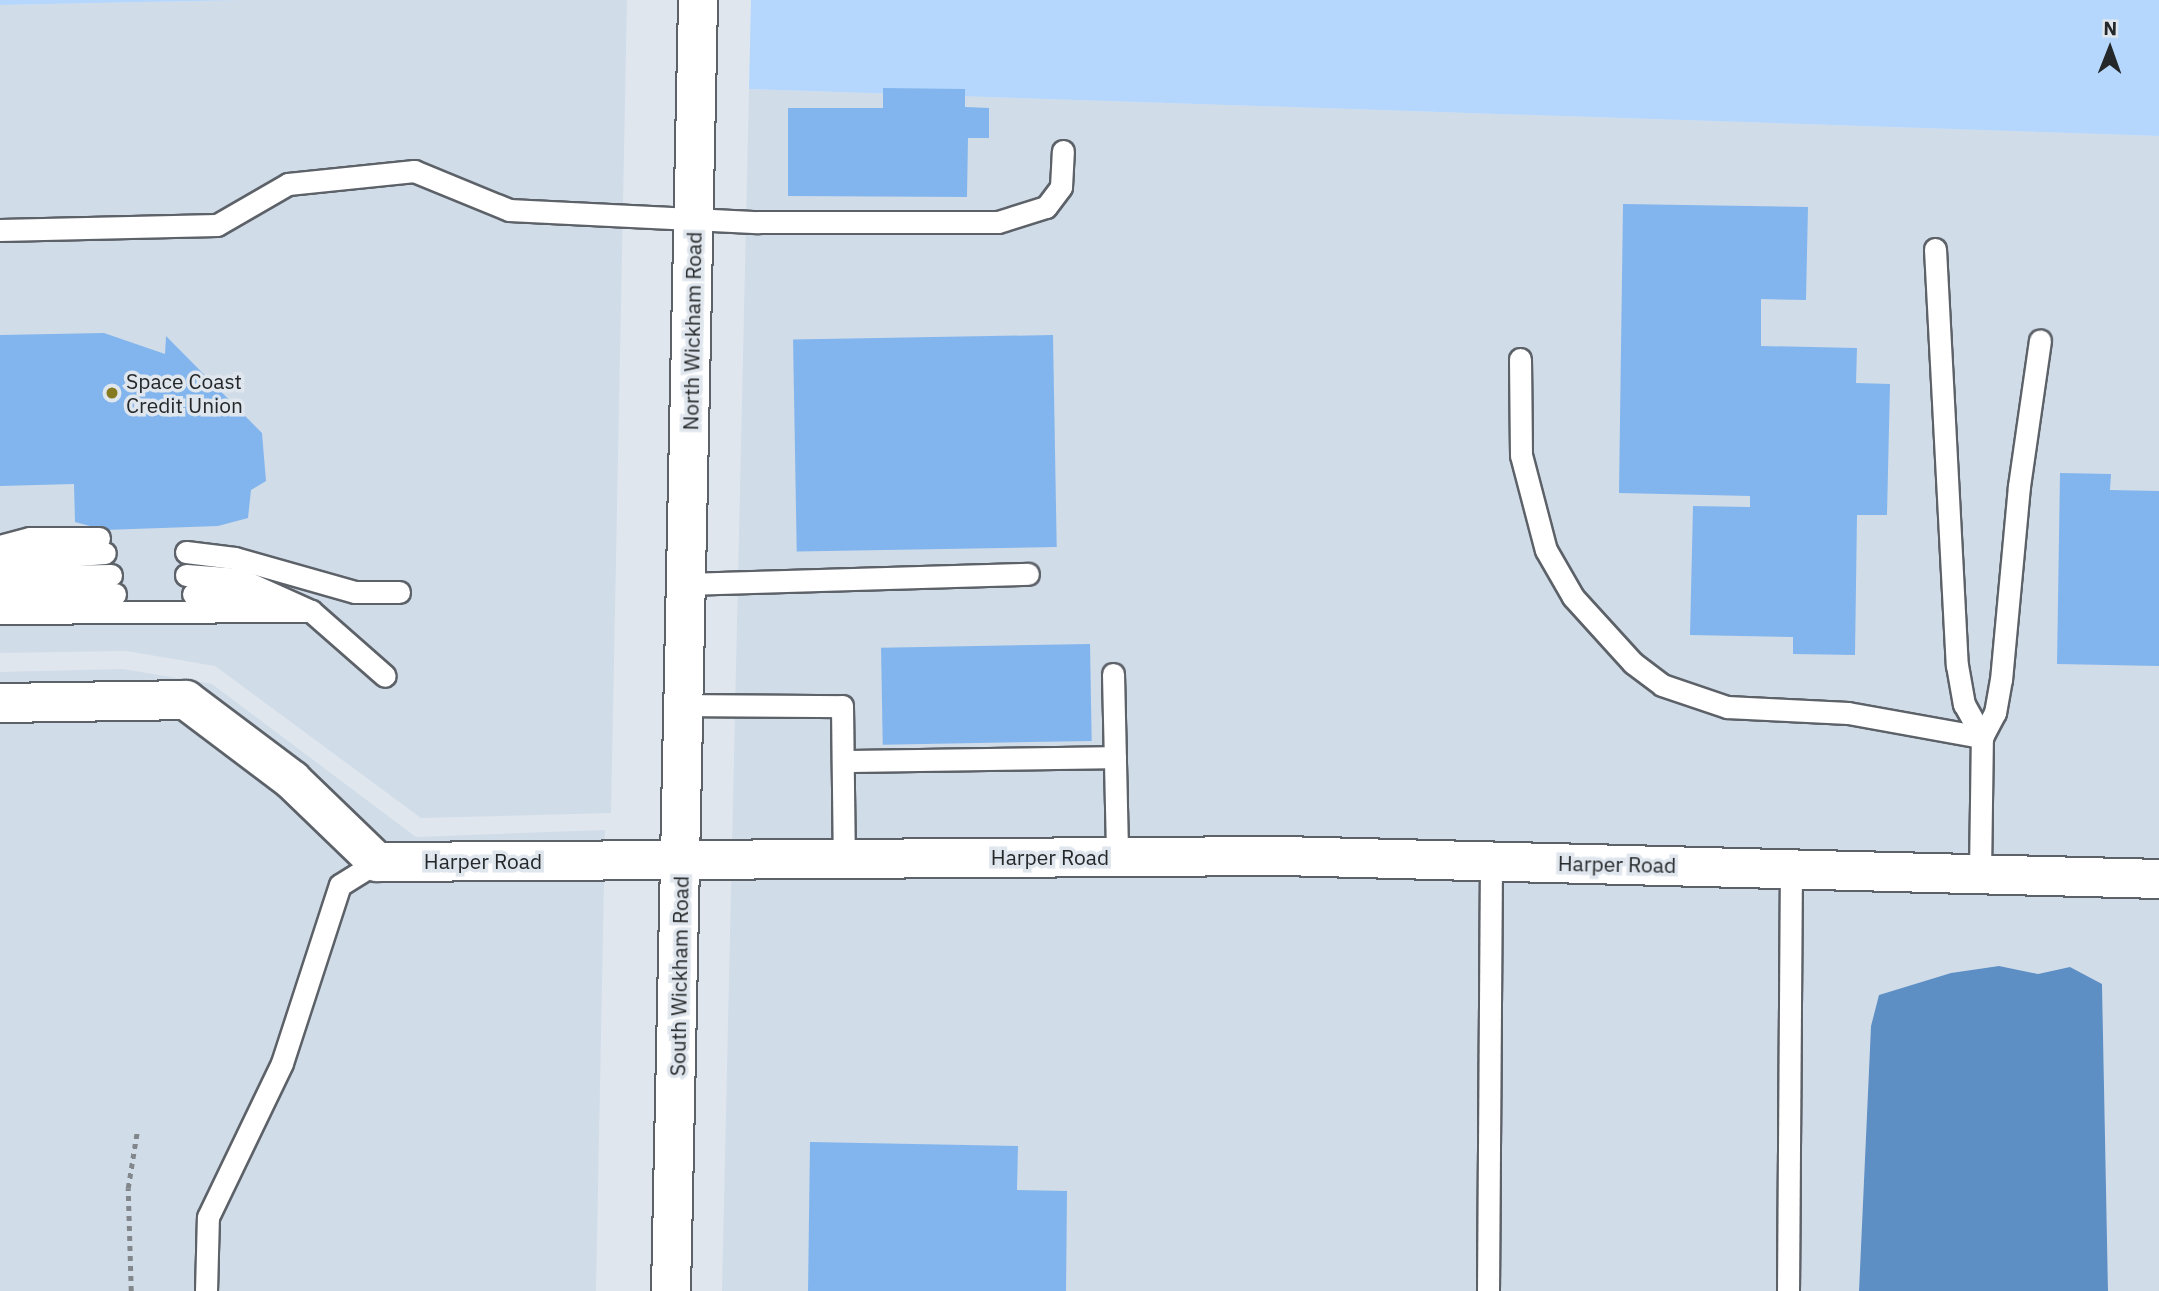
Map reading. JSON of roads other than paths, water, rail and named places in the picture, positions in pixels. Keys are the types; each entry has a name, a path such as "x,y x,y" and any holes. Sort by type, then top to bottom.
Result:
{"street":[{"name":"North Wickham Road","path":"685,661 698,0"},
{"name":"South Wickham Road","path":"671,1291 685,661"},
{"path":"0,703 186,701 292,780 377,862"},
{"name":"Harper Road","path":"377,862 1117,857 1491,861 2159,879"}],"lane":[{"path":"0,230 217,225 288,184 414,171 509,210 694,219 998,222 1046,207 1060,187 1063,151"},
{"path":"1935,249 1957,665 1964,704 1982,737"},
{"path":"1980,874 1982,737 1995,713 2001,680 2019,486 2040,341"},
{"path":"1520,359 1521,455 1546,550 1573,597 1633,663 1662,685 1727,707 1848,713 1982,737"},
{"path":"0,546 30,538 102,545 0,561"},
{"path":"189,548 235,558 355,592 399,592"},
{"path":"687,584 1028,574"},
{"path":"0,578 113,584 0,594"},
{"path":"190,584 267,595 311,611 385,676"},
{"path":"0,613 311,611"},
{"path":"1114,674 1117,857"},
{"path":"684,705 842,706 844,859"},
{"path":"843,761 1115,757"},
{"path":"1488,1291 1491,861"},
{"path":"206,1291 208,1217 282,1063 340,885 377,862"},
{"path":"1788,1291 1791,869"}],"place":[{"name":"Space Coast Credit Union","path":"112,393"}]}
